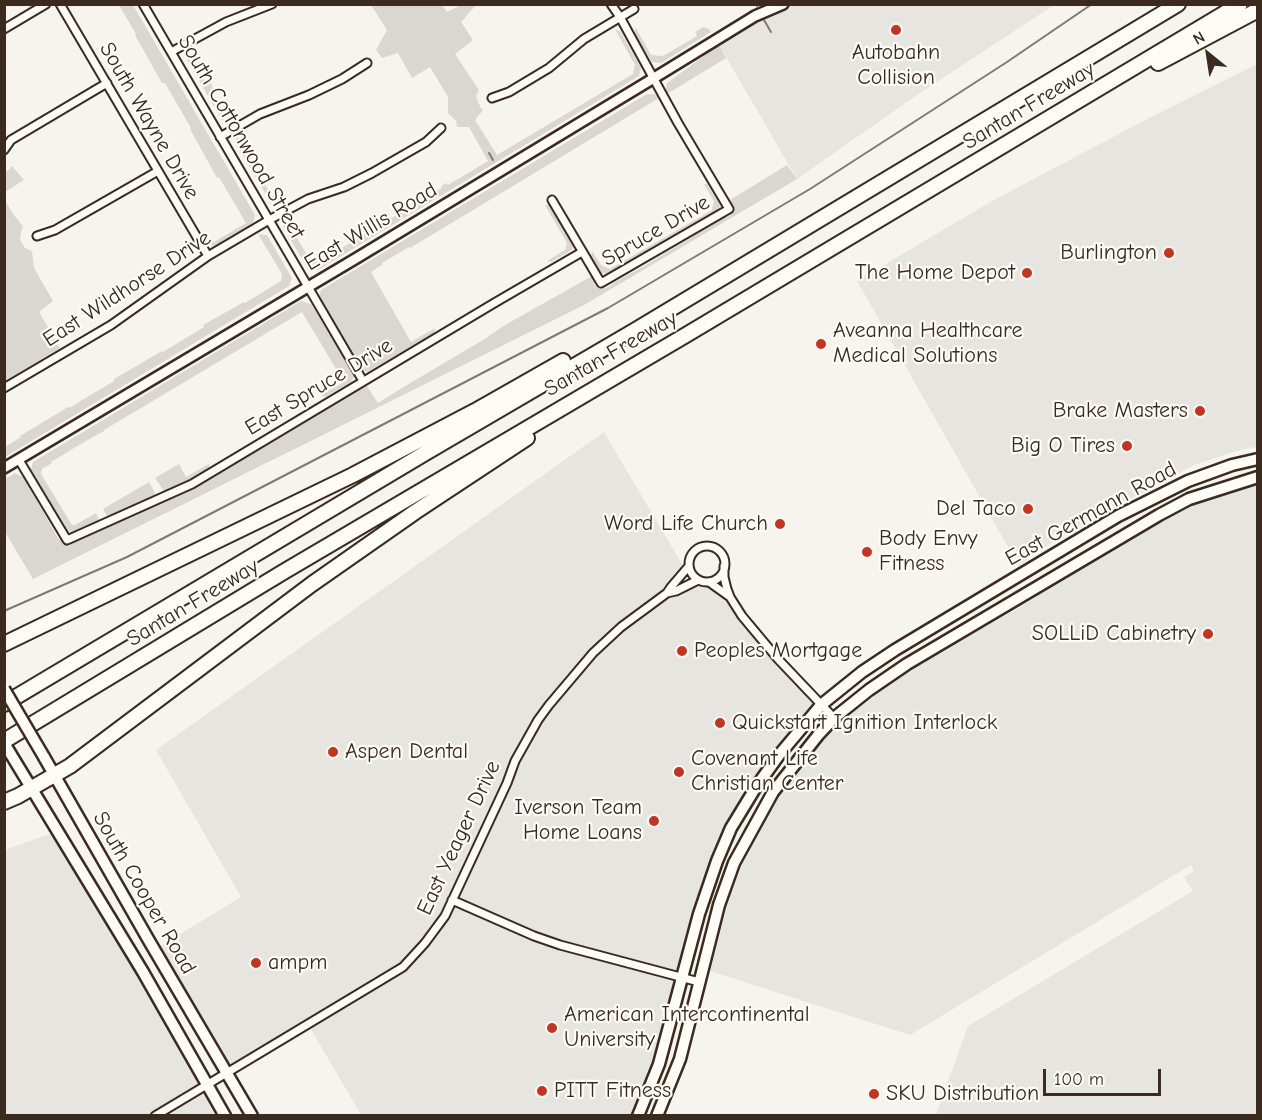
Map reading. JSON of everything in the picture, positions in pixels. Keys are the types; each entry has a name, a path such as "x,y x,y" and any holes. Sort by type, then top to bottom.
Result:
{"highway":[{"path":"1080,63 1120,31 1160,4"},
{"name":"Santan Freeway","path":"4,704 634,331 1178,4"},
{"name":"Santan Freeway","path":"4,742 285,571 1240,4"},
{"path":"1013,140 1047,128 1146,70 1257,10"},
{"path":"4,644 352,475 475,411 595,344 634,331"},
{"path":"4,802 70,766 312,584 415,512 534,434 565,406"}],"main road":[{"name":"East Germann Road","path":"638,1116 659,1064 709,884 731,828 778,755 821,705 862,672 895,650 1118,516 1188,481 1232,465 1257,459"},
{"name":"East Germann Road","path":"657,1116 680,1059 719,905 734,863 773,792 834,718 907,664 1158,514 1189,499 1257,477"},
{"name":"South Cooper Road","path":"4,689 147,939 216,1078 225,1116"},
{"name":"South Cooper Road","path":"4,742 143,972 216,1078 252,1116"}],"street":[{"path":"4,29 46,4"},
{"name":"South Wayne Drive","path":"60,4 208,256"},
{"name":"South Cottonwood Street","path":"143,4 363,381"},
{"path":"171,52 226,22 272,4"},
{"path":"611,4 654,78"},
{"name":"East Willis Road","path":"755,16 767,4"},
{"name":"East Willis Road","path":"4,468 755,16 783,4"},
{"path":"492,98 509,92 549,68 584,39 634,9"},
{"path":"220,137 260,114 342,79 367,63"},
{"name":"Spruce Drive","path":"582,252 602,283 729,209 654,78"},
{"path":"4,150 12,140 107,83"},
{"name":"East Wildhorse Drive","path":"4,388 111,325 208,256 308,199 344,187 372,173 426,142 441,128"},
{"path":"37,236 56,230 158,171"},
{"path":"552,200 582,252"},
{"name":"East Spruce Drive","path":"19,459 67,540 192,484 582,252"},
{"path":"730,597 709,582 698,580 692,574 689,561 695,551 706,547 717,550 721,554 730,597 742,616 834,718"},
{"name":"East Yeager Drive","path":"155,1116 403,967 445,916 515,761 538,720 593,653 621,627 667,593 689,566"},
{"path":"709,582 720,576 724,566"},
{"name":"East Yeager Drive","path":"667,593 698,580"},
{"path":"453,900 560,945 699,982"}],"shaded area":[{"path":"119,5 133,5 255,215 253,223 214,246 209,245 246,223 219,177 217,178 191,128 165,83 162,83"},
{"path":"371,5 442,5 447,12 461,5 476,5 461,22 473,40 455,54 479,90 476,96 483,110 475,120 497,155 633,74 635,65 615,29 620,31 641,68 639,76 318,270 307,268 283,226 286,219 310,260 318,262 442,188 441,186 446,183 448,185 488,161 469,127 457,127 456,121 448,113 448,97 430,67 412,78 398,53 382,58 376,50 387,30"},
{"path":"788,5 1054,5 917,95 797,179 719,45 747,25"},
{"path":"703,27 711,32 661,63 652,62 634,33 636,28 651,55 663,56 697,36 695,32"},
{"path":"719,45 726,58 667,94 667,83"},
{"path":"187,51 206,82 209,80 213,87 211,90 230,123 222,120 186,58"},
{"path":"1257,64 1257,447 1194,465 1083,524 1038,551 1019,566 857,281 992,201"},
{"path":"647,94 655,94 659,98 382,263 371,272 411,342 435,328 434,333 367,372 362,370 319,298 321,290"},
{"path":"237,135 278,207 273,206 235,143"},
{"path":"787,165 797,179 584,305 33,579 5,532 5,479 15,473 23,477 58,538 69,546 79,539 195,488 366,385 378,403 505,325 592,276 595,286 605,288 610,286 730,216 733,207 730,200"},
{"path":"12,166 24,180 5,192 5,171"},
{"path":"704,184 707,184 720,205 719,210 609,274 601,273 591,256 592,251 601,265 610,269 712,210 714,201"},
{"path":"5,200 23,226 20,240 25,248 32,251 34,268 53,301 39,312 60,348 5,381"},
{"path":"545,205 549,205 573,246 572,250 551,262 547,261 565,250 567,243"},
{"path":"258,234 267,235 292,278 289,286 5,457 5,447 20,436 163,352 204,327 203,325 281,281 282,274"},
{"path":"301,301 311,304 354,376 351,382 325,397 321,395 344,382 302,312 42,469 41,474 72,525 96,513 99,520 71,532 67,531 30,472 33,462"},
{"path":"604,432 686,571 668,593 698,580 709,582 722,592 821,705 728,835 659,1064 638,1115 361,1115 308,1024 226,1072 154,950 241,897 156,750"},
{"path":"179,464 186,477 209,464 209,468 188,481 164,491 155,478"},
{"path":"1257,477 1257,1115 936,1115 968,1026 1193,891 1184,877 1194,871 1191,865 910,1035 710,971 728,903 743,863 779,794 837,724 907,673 1037,597 1033,589 1159,515"},
{"path":"149,482 156,495 107,516 103,509"},
{"path":"57,831 225,1115 5,1116 5,850"}],"waterway":[{"path":"4,611 127,557 608,308 810,189 1007,62 1092,4"},
{"path":"764,20 771,32"},
{"path":"489,153 493,160"}],"place":[{"name":"Autobahn Collision","path":"896,30"},
{"name":"Burlington","path":"1169,253"},
{"name":"The Home Depot","path":"1027,273"},
{"name":"Aveanna Healthcare Medical Solutions","path":"821,344"},
{"name":"Brake Masters","path":"1200,411"},
{"name":"Big O Tires","path":"1127,446"},
{"name":"Del Taco","path":"1028,509"},
{"name":"Word Life Church","path":"780,524"},
{"name":"Body Envy Fitness","path":"867,552"},
{"name":"SOLLiD Cabinetry","path":"1208,634"},
{"name":"Peoples Mortgage","path":"682,651"},
{"name":"Quickstart Ignition Interlock","path":"720,723"},
{"name":"Aspen Dental","path":"333,752"},
{"name":"Covenant Life Christian Center","path":"679,772"},
{"name":"Iverson Team Home Loans","path":"654,821"},
{"name":"ampm","path":"256,963"},
{"name":"American Intercontinental University","path":"552,1028"},
{"name":"PITT Fitness","path":"542,1091"},
{"name":"SKU Distribution","path":"874,1094"}]}
